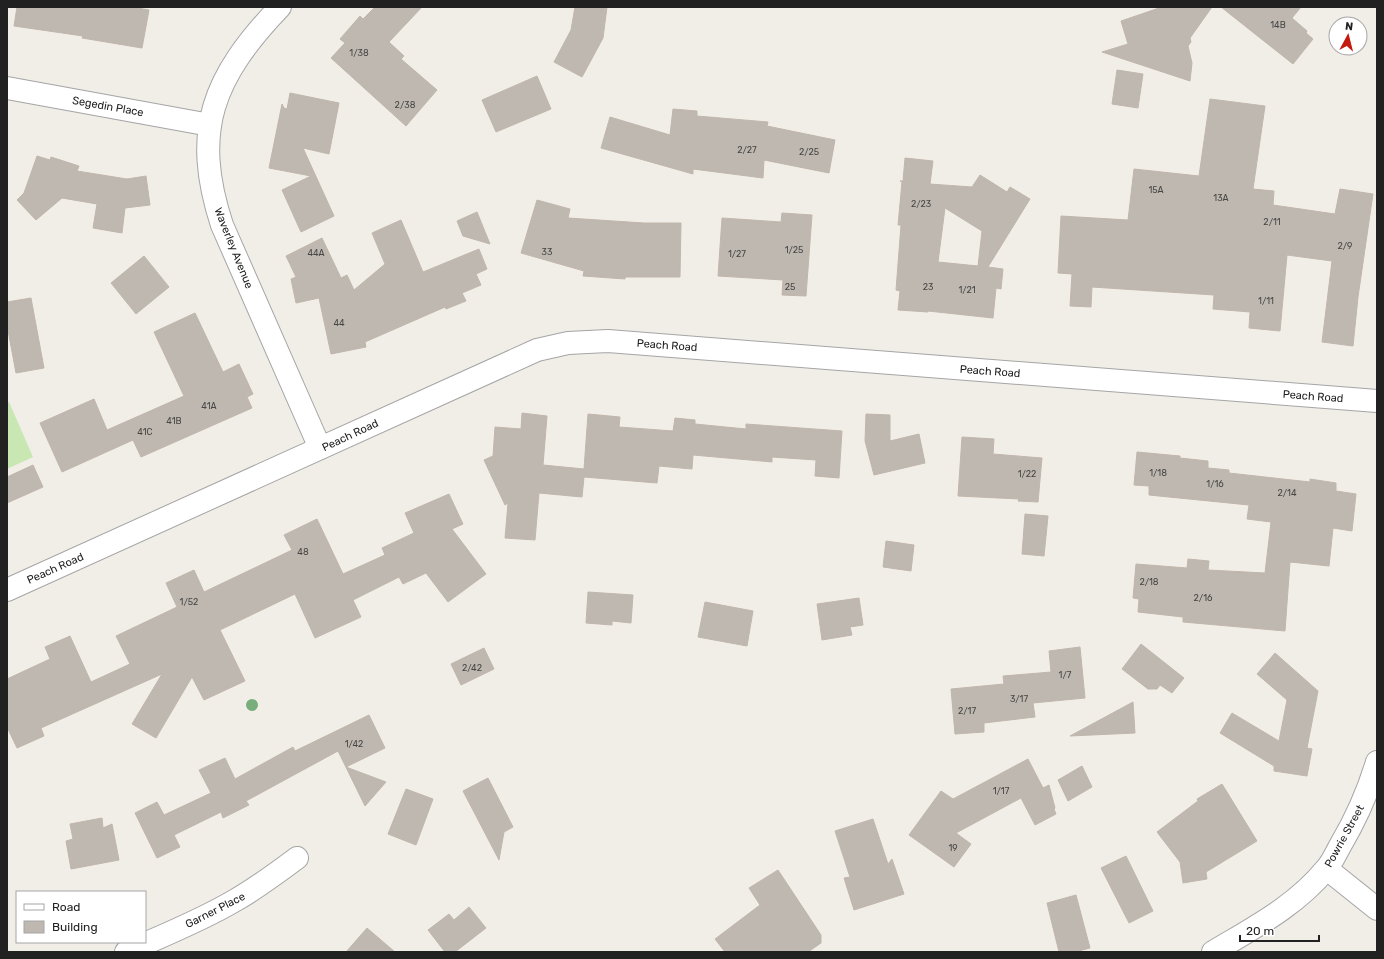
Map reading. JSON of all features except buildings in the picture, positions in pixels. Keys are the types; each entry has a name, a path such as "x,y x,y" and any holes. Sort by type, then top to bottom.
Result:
{"street":[{"name":"Waverley Avenue","path":"280,7 263,24 226,76 216,100 210,125 208,148 210,174 214,200 222,225 320,448"},
{"name":"Segedin Place","path":"7,88 210,125"},
{"name":"Peach Road","path":"7,590 537,350 568,343 608,341 1377,401"},
{"name":"Powrie Street","path":"1214,952 1268,920 1283,909 1309,887 1327,869 1355,820 1369,788 1377,762"},
{"name":"Garner Place","path":"146,943 234,901 255,889 297,858"},
{"path":"1327,869 1377,909"},
{"name":"Garner Place","path":"126,952 146,943"}],"green space":[{"path":"9,402 33,457 7,469 7,403"}]}
